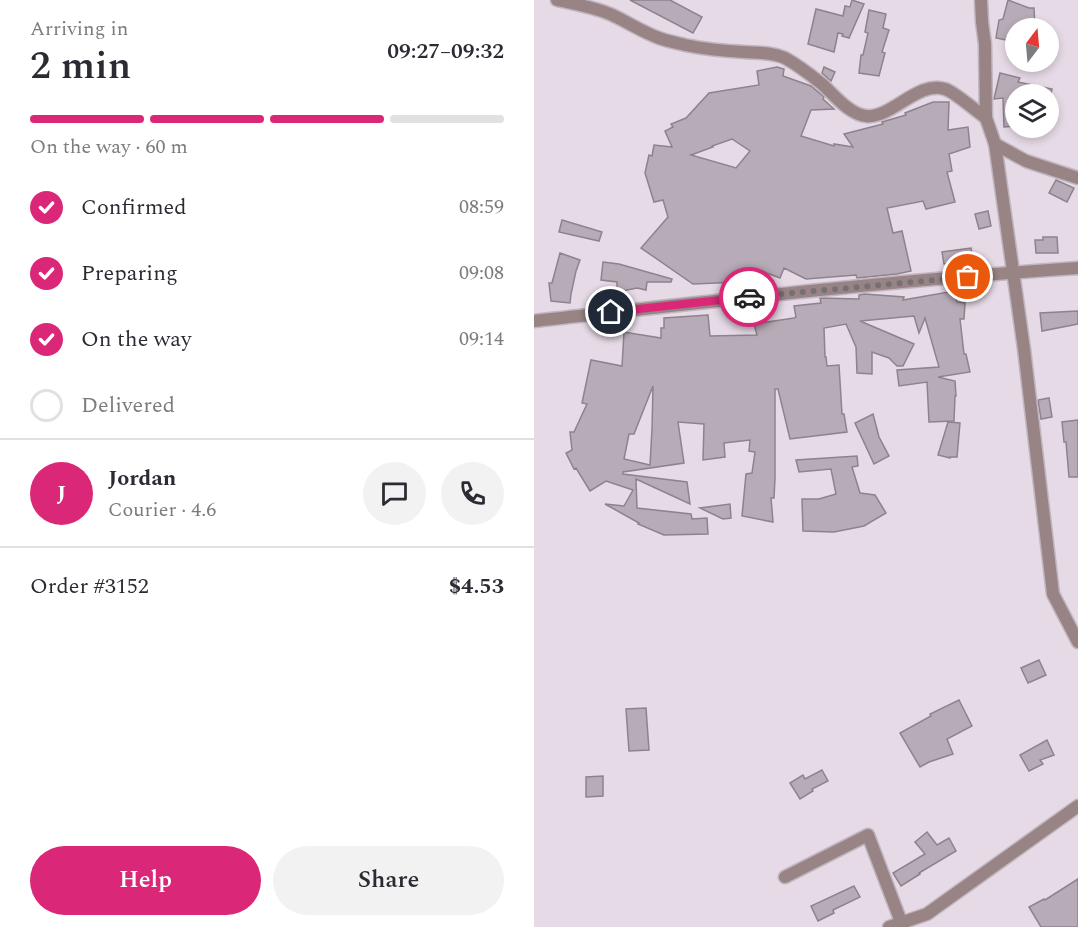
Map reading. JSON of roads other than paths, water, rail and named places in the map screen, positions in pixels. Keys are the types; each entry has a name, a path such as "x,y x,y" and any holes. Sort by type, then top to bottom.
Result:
{"street":[{"path":"557,0 603,11 658,38 687,45 770,54 786,59 820,82 846,106 866,117 891,108 922,90 945,88 986,118"},
{"path":"981,0 985,44 986,118 995,144 1024,349 1053,594 1078,642"},
{"path":"995,144 1026,161 1078,178"},
{"path":"534,321 786,293 1078,268"},
{"path":"785,877 868,835 898,926 927,914 1078,806"}]}
